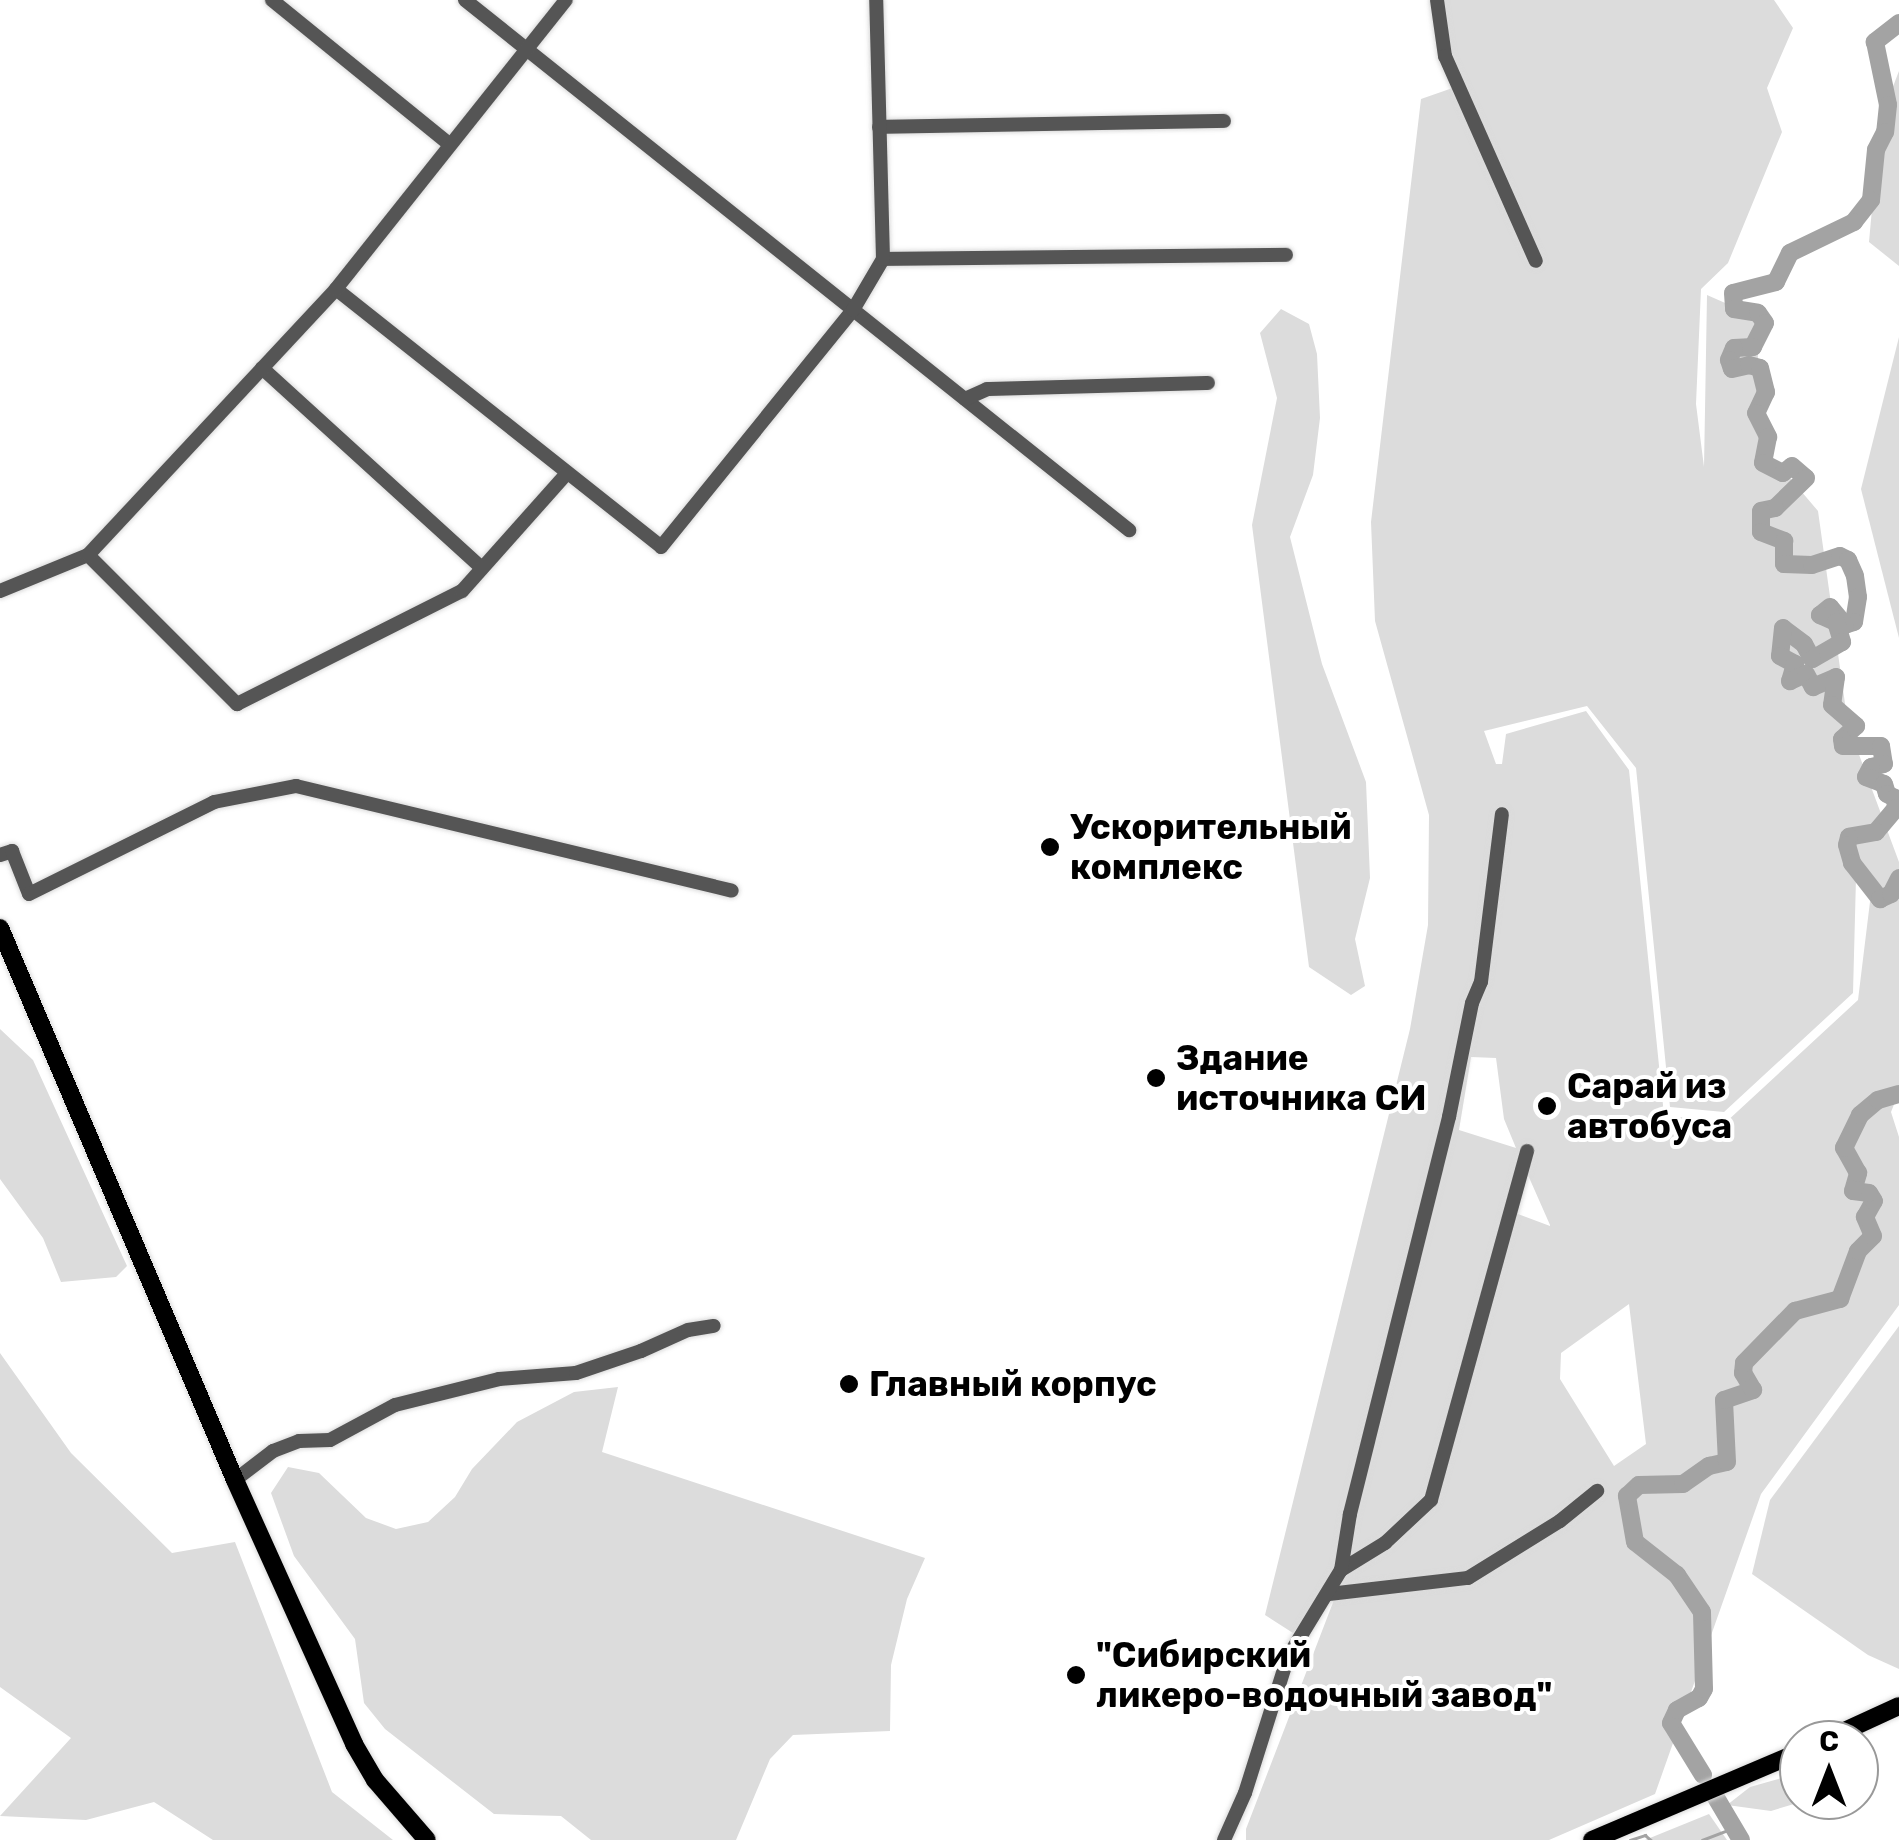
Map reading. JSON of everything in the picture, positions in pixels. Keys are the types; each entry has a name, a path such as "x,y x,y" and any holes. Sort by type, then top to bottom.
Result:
{"main road":[{"path":"0,928 235,1480 354,1744 375,1780 427,1840"},
{"path":"1869,1720 1899,1706"},
{"path":"1592,1840 1779,1761"}],"street":[{"path":"272,0 449,144"},
{"path":"465,0 1129,530"},
{"path":"0,590 88,555 336,289 566,0"},
{"path":"336,289 660,547 853,310 882,259 876,0"},
{"path":"1437,0 1445,56 1536,261"},
{"path":"880,127 1224,121"},
{"path":"882,259 1286,254"},
{"path":"262,368 482,568"},
{"path":"964,399 987,389 1208,383"},
{"path":"88,555 237,704 462,591 567,473"},
{"path":"0,855 12,851 29,894 214,802 296,786 732,892"},
{"path":"1224,1840 1245,1793 1288,1658 1341,1570 1350,1514 1450,1117 1472,1003 1481,982 1502,814"},
{"path":"1341,1570 1385,1543 1431,1500 1527,1152"},
{"path":"235,1480 273,1451 298,1442 330,1440 394,1405 499,1379 576,1373 688,1330 714,1326"},
{"path":"1329,1594 1468,1578 1560,1521 1597,1491"}],"shaded area":[{"path":"1438,0 1774,0 1793,28 1767,88 1782,132 1728,263 1701,289 1696,404 1704,467 1707,295 1757,317 1760,443 1818,511 1848,725 1899,862 1899,1092 1891,1112 1899,1137 1899,1305 1761,1494 1655,1794 1549,1840 1246,1840 1246,1829 1337,1592 1327,1591 1293,1633 1265,1615 1410,1029 1428,925 1429,815 1375,621 1371,522 1421,99 1464,84 1444,33","holes":["1587,706 1636,768 1670,1107 1724,1112 1853,993 1856,878 1852,851 1873,877 1858,1000 1725,1123 1664,1115 1629,770 1586,711 1506,734 1502,764 1496,764 1484,731","1471,1057 1496,1058 1504,1119 1516,1148 1459,1130","1524,1166 1550,1226 1510,1211","1629,1304 1646,1444 1614,1466 1560,1379 1561,1353"]},
{"path":"1899,71 1899,266 1869,242 1880,120"},
{"path":"1281,309 1309,324 1317,354 1320,418 1313,475 1290,537 1322,664 1366,782 1370,878 1355,939 1365,986 1351,995 1309,967 1252,525 1277,398 1260,333"},
{"path":"1899,337 1899,638 1861,489"},
{"path":"0,1029 33,1060 127,1266 116,1277 61,1282 43,1238 0,1179"},
{"path":"1899,1326 1899,1669 1868,1655 1752,1574 1770,1500"},
{"path":"0,1353 71,1453 172,1553 235,1542 332,1792 393,1840 213,1840 154,1802 86,1820 0,1816 71,1738 0,1687"},
{"path":"618,1387 602,1452 925,1558 907,1599 891,1665 890,1731 793,1735 770,1759 736,1840 591,1840 561,1816 494,1814 385,1729 364,1703 355,1639 294,1556 271,1493 288,1467 319,1473 366,1518 396,1529 428,1522 455,1497 472,1469 517,1422 574,1392"},
{"path":"1779,1779 1779,1809 1727,1805 1750,1787"},
{"path":"1709,1814 1727,1840 1645,1840"}],"waterway":[{"path":"1899,23 1875,42 1888,105 1885,132 1876,150 1871,200 1854,222 1790,253 1776,282 1733,293 1734,309 1758,313 1765,323 1753,347 1734,348 1729,360 1732,369 1749,365 1760,368 1766,392 1756,413 1768,437 1763,463 1783,473 1792,466 1806,478 1775,508 1761,511 1761,532 1784,541 1784,564 1812,565 1840,556 1848,560 1855,576 1858,597 1854,622 1845,625 1830,607 1820,615 1836,622 1842,642 1812,659 1804,644 1783,628 1780,656 1795,664 1790,681 1806,674 1813,687 1836,677 1832,705 1856,726 1842,739 1843,746 1881,746 1884,764 1871,767 1866,777 1884,784 1887,794 1895,798 1896,808 1876,832 1849,837 1847,845 1852,863 1880,899 1891,894 1899,878"},
{"path":"1703,1775 1671,1723 1677,1710 1699,1698 1704,1689 1702,1612 1677,1575 1635,1542 1627,1496 1639,1485 1683,1484 1709,1466 1727,1462 1724,1400 1753,1390 1743,1373 1744,1363 1795,1311 1840,1299 1858,1251 1873,1236 1865,1217 1874,1201 1869,1193 1853,1191 1858,1173 1844,1148 1860,1115 1878,1100 1899,1094"},
{"path":"1715,1796 1741,1840"},
{"path":"1702,1840 1734,1828"},
{"path":"1630,1840 1645,1835 1651,1840"}],"place":[{"name":"Ускорительный комплекс","path":"1050,847"},
{"name":"Здание источника СИ","path":"1156,1078"},
{"name":"Сарай из автобуса","path":"1547,1106"},
{"name":"Главный корпус","path":"849,1384"},
{"name":"\"Сибирский ликеро-водочный завод\"","path":"1076,1675"}]}
